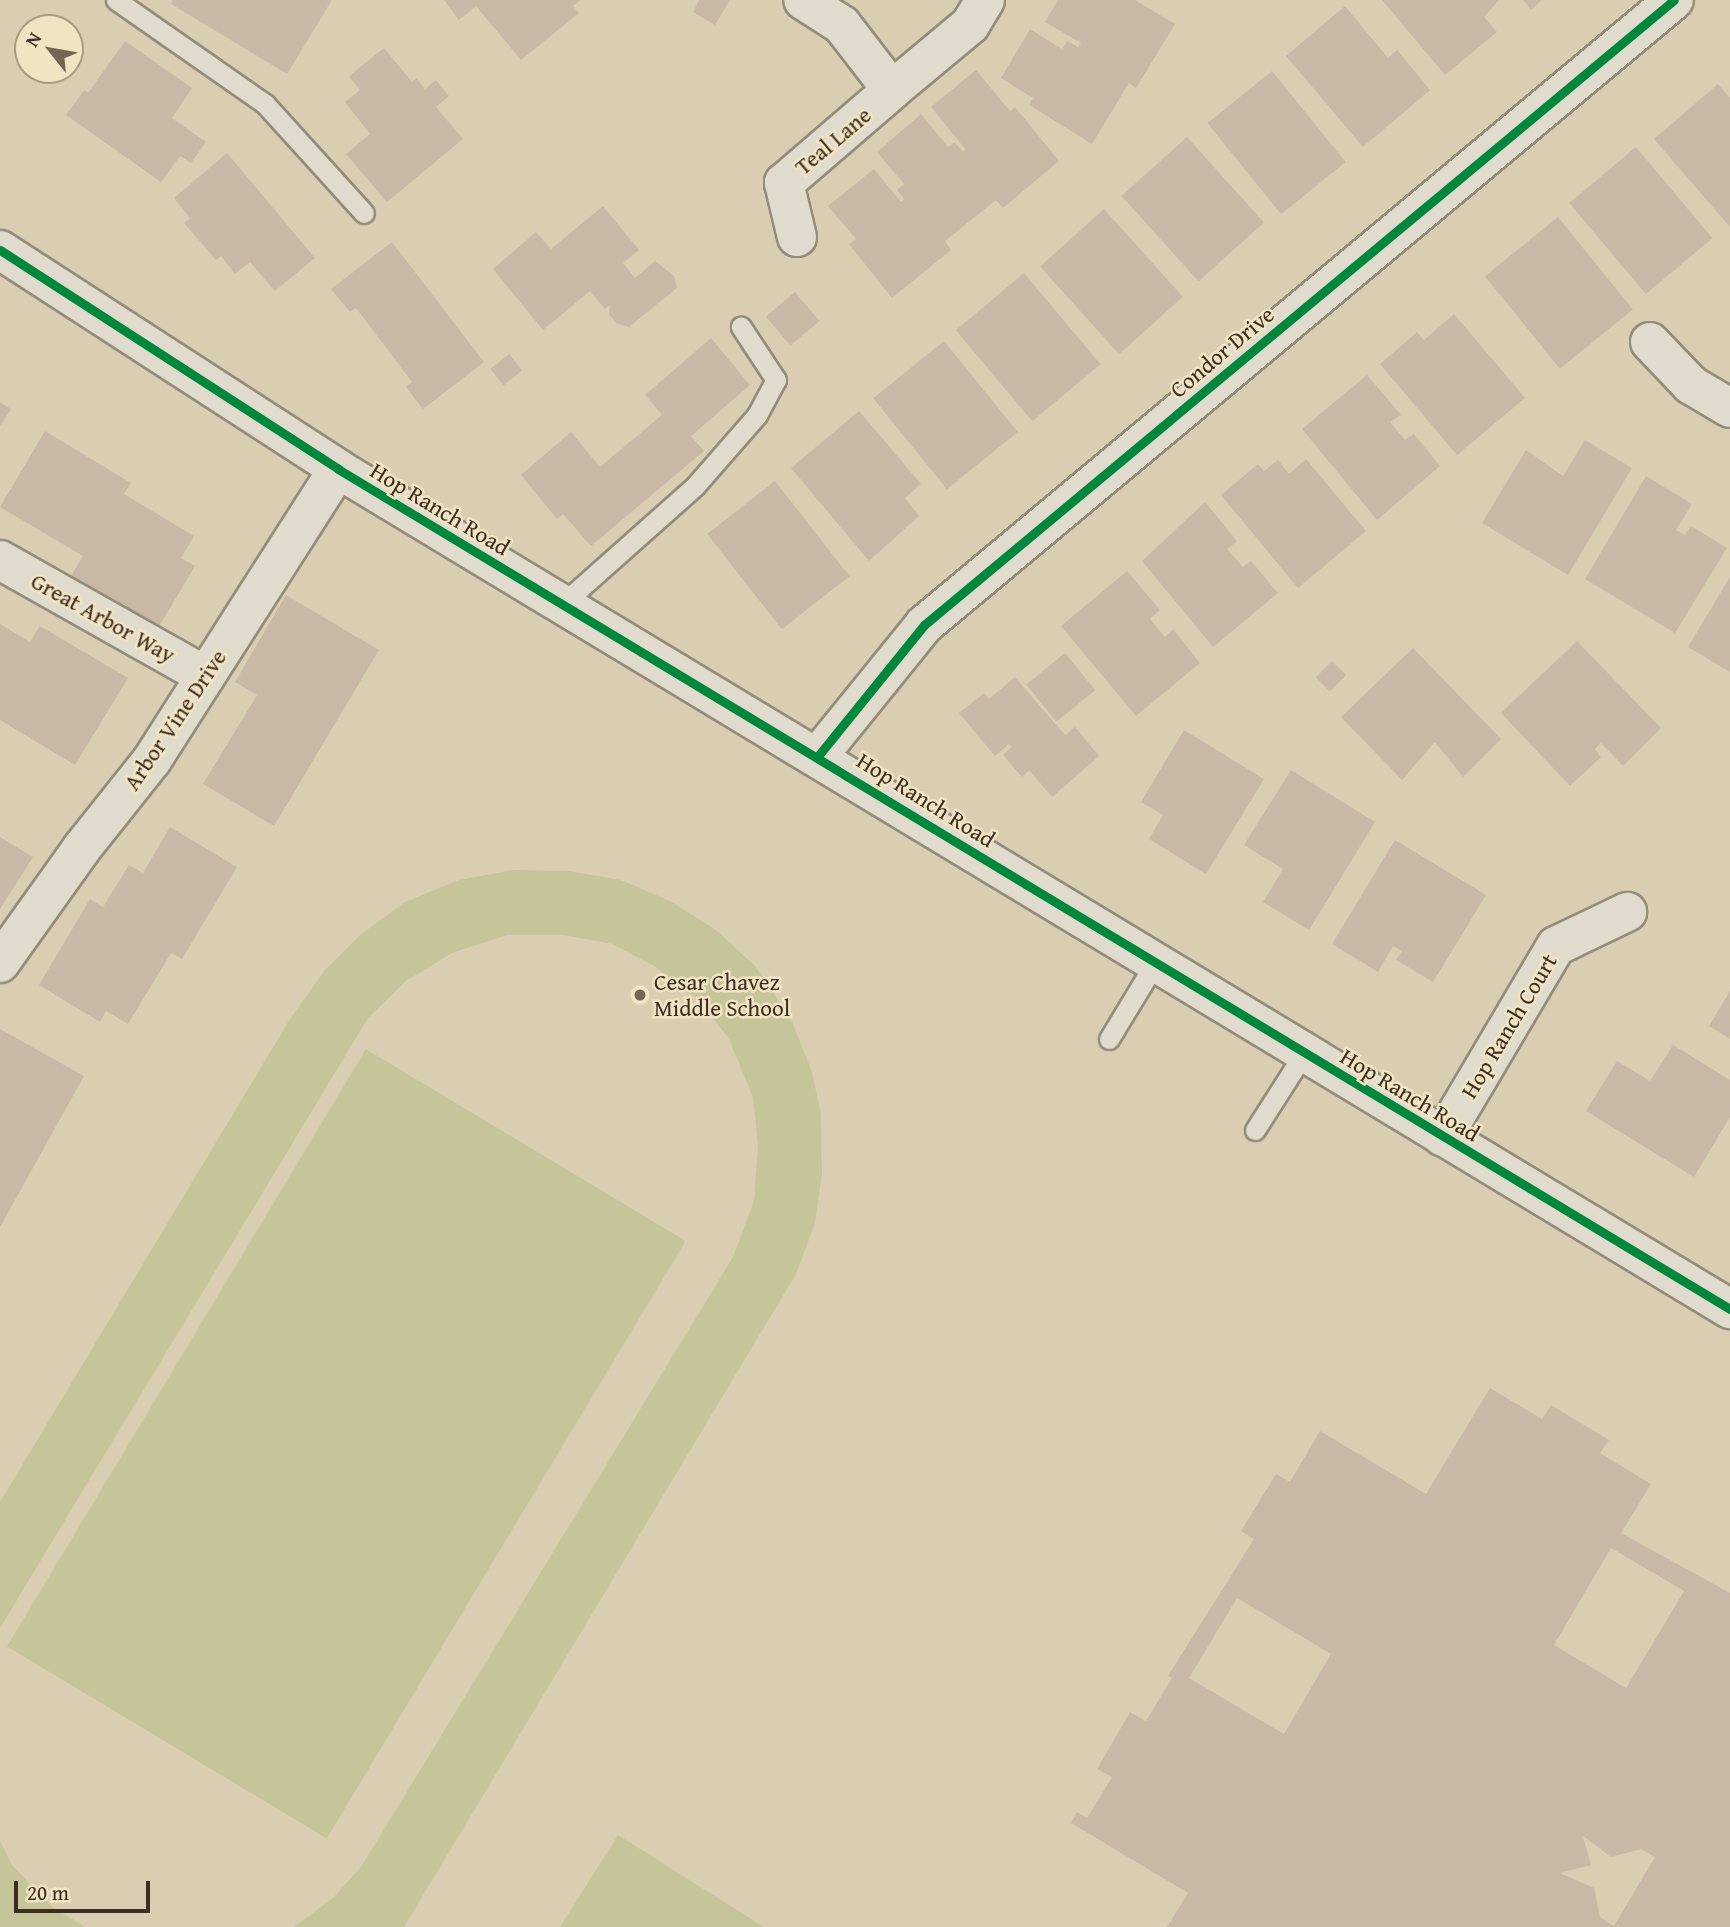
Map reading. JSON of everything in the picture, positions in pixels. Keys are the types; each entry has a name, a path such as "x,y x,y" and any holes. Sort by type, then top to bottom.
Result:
{"street":[{"name":"Teal Lane","path":"803,0 842,24 892,90"},
{"name":"Teal Lane","path":"797,237 784,183 970,25 985,0"},
{"name":"Condor Drive","path":"818,756 924,625 1674,0"},
{"name":"Hop Ranch Road","path":"0,250 338,470 818,756 1155,963 1730,1309"},
{"path":"1650,342 1691,385 1730,408"},
{"name":"Arbor Vine Drive","path":"0,963 82,848 152,760 338,470"},
{"name":"Great Arbor Way","path":"0,560 206,676"},
{"name":"Hop Ranch Court","path":"1443,1137 1556,946 1627,912"}],"lane":[{"path":"116,0 265,104 364,212"},
{"path":"561,605 695,486 757,415 776,380 741,327"},
{"path":"1109,1040 1155,963"},
{"path":"1255,1130 1304,1053"}],"green space":[{"path":"512,870 568,871 621,880 670,901 716,930 755,966 791,1019 812,1072 821,1114 822,1173 815,1223 796,1274 404,1927 294,1927 333,1898 361,1867 733,1257 754,1201 758,1146 753,1097 729,1039 698,998 654,966 612,944 564,935 507,935 452,953 406,981 368,1018 0,1628 0,1502 290,1019 325,970 360,935 405,902 459,880"},
{"path":"366,1049 686,1241 327,1839 7,1646"},
{"path":"618,1835 764,1927 560,1927"},
{"path":"0,1841 12,1865 51,1906 85,1927 0,1927"}],"building":[{"path":"173,0 332,0 287,74 171,4"},
{"path":"444,0 580,0 573,6 579,13 521,60 476,6 459,20"},
{"path":"699,0 730,0 715,25 693,12"},
{"path":"1058,0 1135,0 1175,24 1136,88 1129,83 1092,144 1029,105 1033,98 1001,78 1030,29 1062,49 1067,41 1078,47 1081,43 1045,22"},
{"path":"1382,0 1499,0 1484,17 1497,32 1445,75"},
{"path":"1523,0 1542,0 1531,10"},
{"path":"1345,6 1388,58 1397,50 1430,90 1363,147 1286,56"},
{"path":"125,41 192,88 172,118 206,142 191,163 180,156 161,182 66,115 84,90 88,93"},
{"path":"384,48 412,82 416,78 425,89 436,80 449,96 436,107 463,139 387,202 346,154 370,134 345,102 360,90 349,76"},
{"path":"976,70 1010,111 1015,107 1059,161 1003,208 996,200 945,241 951,250 892,298 849,244 856,239 828,206 874,169 901,202 904,199 897,190 904,184 877,152 921,114 948,147 955,142 963,152 965,149 931,107"},
{"path":"1272,71 1346,162 1281,214 1207,123"},
{"path":"1718,84 1730,98 1730,227 1654,139"},
{"path":"1187,137 1264,222 1199,281 1122,196"},
{"path":"1636,147 1712,238 1646,294 1569,203"},
{"path":"227,153 315,258 275,291 250,262 235,274 221,256 216,260 184,223 190,218 174,198"},
{"path":"603,206 639,250 623,263 635,278 655,261 674,276 677,288 629,327 616,323 609,314 610,305 605,309 590,291 543,330 493,269 536,232 551,249"},
{"path":"1104,209 1183,297 1119,354 1040,267"},
{"path":"1558,217 1633,309 1560,369 1485,276"},
{"path":"392,242 484,362 423,409 406,387 412,382 356,308 350,312 331,289"},
{"path":"1024,273 1100,364 1032,421 956,330"},
{"path":"795,292 819,321 790,346 766,316"},
{"path":"1454,314 1525,398 1457,455 1380,364 1417,332 1424,340"},
{"path":"711,338 750,385 691,436 704,451 591,546 563,514 557,519 521,475 571,432 600,467 662,415 645,395"},
{"path":"944,341 1018,432 947,489 873,398"},
{"path":"509,354 522,370 504,385 490,369"},
{"path":"1367,375 1401,415 1390,422 1405,440 1414,434 1440,466 1377,520 1302,429"},
{"path":"0,402 11,409 0,426"},
{"path":"859,411 921,484 905,498 919,516 869,561 791,468"},
{"path":"45,431 131,483 124,494 194,536 181,558 195,566 158,628 71,576 83,556 0,507"},
{"path":"1585,440 1632,468 1568,575 1482,523 1526,450 1563,476"},
{"path":"1306,459 1366,531 1298,588 1221,495 1258,464 1264,471 1278,460 1289,474"},
{"path":"1646,476 1692,504 1676,530 1685,535 1691,526 1727,548 1675,633 1585,579"},
{"path":"775,481 849,576 782,629 707,534"},
{"path":"1205,502 1237,541 1227,549 1243,567 1251,561 1278,593 1213,647 1142,561"},
{"path":"1127,571 1160,610 1150,619 1165,637 1173,629 1200,663 1136,716 1061,626"},
{"path":"1730,577 1730,672 1688,647"},
{"path":"286,595 379,650 274,826 203,784 257,695 235,682"},
{"path":"0,624 30,642 40,626 128,678 75,765 0,720"},
{"path":"1577,641 1661,728 1623,766 1601,743 1595,749 1601,757 1570,786 1501,713"},
{"path":"1413,648 1501,739 1463,777 1435,742 1402,780 1341,717"},
{"path":"1065,653 1095,690 1056,722 1026,684"},
{"path":"1332,661 1346,675 1330,691 1316,677"},
{"path":"1015,677 1065,735 1075,727 1099,756 1052,797 1029,770 1022,777 1003,755 1012,747 1009,744 995,756 959,713 984,693 989,699"},
{"path":"1184,730 1264,779 1206,874 1149,839 1163,815 1141,802"},
{"path":"1291,770 1375,822 1309,930 1263,902 1283,869 1244,845"},
{"path":"170,827 237,867 182,959 171,953 128,1024 106,1011 100,1022 39,985 90,899 103,907 129,865 143,873"},
{"path":"0,837 33,857 0,909"},
{"path":"1395,840 1486,895 1433,982 1396,960 1402,951 1393,946 1378,972 1332,944"},
{"path":"1730,991 1730,1039 1709,1026"},
{"path":"0,1029 84,1076 0,1227"},
{"path":"1673,1045 1730,1080 1730,1117 1694,1177 1586,1111 1617,1061 1650,1081"},
{"path":"1490,1388 1542,1419 1551,1405 1609,1440 1600,1453 1651,1484 1621,1533 1730,1593 1730,1927 1167,1927 1188,1893 1071,1823 1077,1812 1087,1818 1112,1777 1097,1769 1130,1712 1146,1721 1172,1678 1168,1676 1254,1539 1241,1531 1276,1474 1290,1482 1320,1431 1426,1494","holes":["1611,1548 1684,1591 1626,1688 1554,1645","1237,1598 1331,1654 1284,1734 1189,1678","1583,1836 1611,1857 1641,1849 1655,1857 1614,1926 1600,1917 1594,1888 1560,1873 1591,1865"]}],"cycle path":[{"path":"818,756 924,625 1674,0"},
{"path":"0,250 338,469 1730,1309"}],"place":[{"name":"Cesar Chavez Middle School","path":"640,995"}]}
